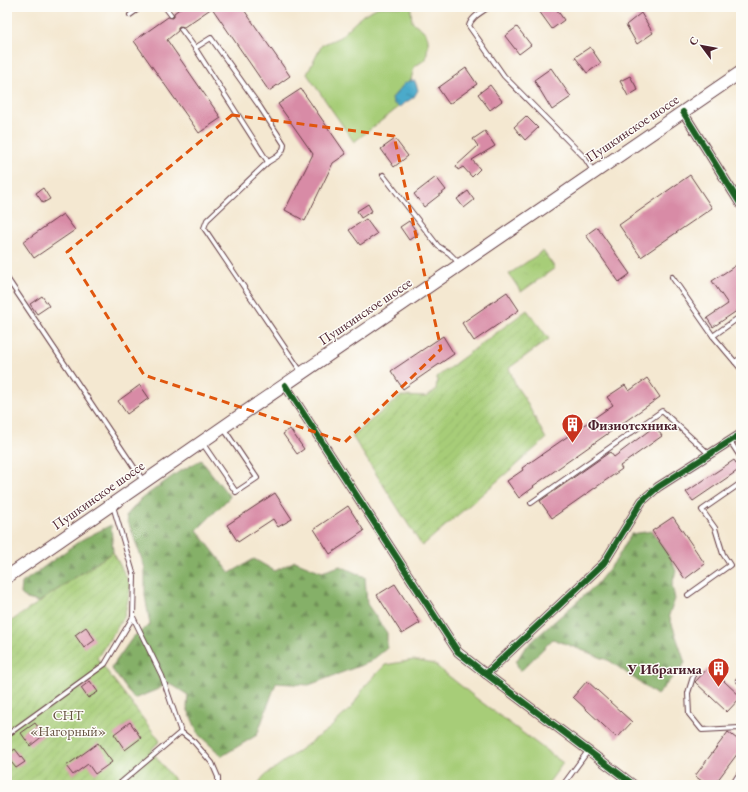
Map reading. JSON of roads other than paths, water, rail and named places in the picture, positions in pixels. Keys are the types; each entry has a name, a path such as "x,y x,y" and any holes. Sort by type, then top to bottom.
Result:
{"main road":[{"name":"Пушкинское шоссе","path":"7,577 285,384 741,72"}],"street":[{"path":"683,112 737,192 741,205"},
{"path":"285,384 458,652 634,785"},
{"path":"486,674 604,563 642,501 658,487 741,434"}],"lane":[{"path":"130,15 141,7"},
{"path":"165,7 171,15"},
{"path":"489,7 474,18 470,22 469,26 504,76 584,157 594,173"},
{"path":"181,30 195,48 268,162"},
{"path":"195,48 210,38 260,106 284,144 284,149 279,156 268,162 207,220 204,228 302,373"},
{"path":"383,175 438,246 449,253 460,265"},
{"path":"672,277 713,336 741,369"},
{"path":"7,278 144,482"},
{"path":"713,336 741,316"},
{"path":"735,362 741,358"},
{"path":"530,503 662,411 709,454"},
{"path":"202,442 236,492 257,478 223,427"},
{"path":"730,441 741,458"},
{"path":"688,595 730,565 723,554 715,528 702,510 741,483"},
{"path":"112,504 134,576 133,617 162,676 181,732 194,742 212,763 218,777 218,785"},
{"path":"7,735 105,664 133,617"},
{"path":"693,677 688,693 688,714 702,730 741,729"},
{"path":"118,785 181,732"},
{"path":"563,785 588,751"},
{"path":"732,785 741,771"}],"water":[{"path":"411,80 415,81 418,90 414,97 399,107 393,103 392,98 405,83"}],"place":[{"name":"Физиотехника","path":"573,444"},
{"name":"У Ибрагима","path":"718,688"}],"park label":[{"name":"СНТ «Нагорный»","path":"68,724"}]}
